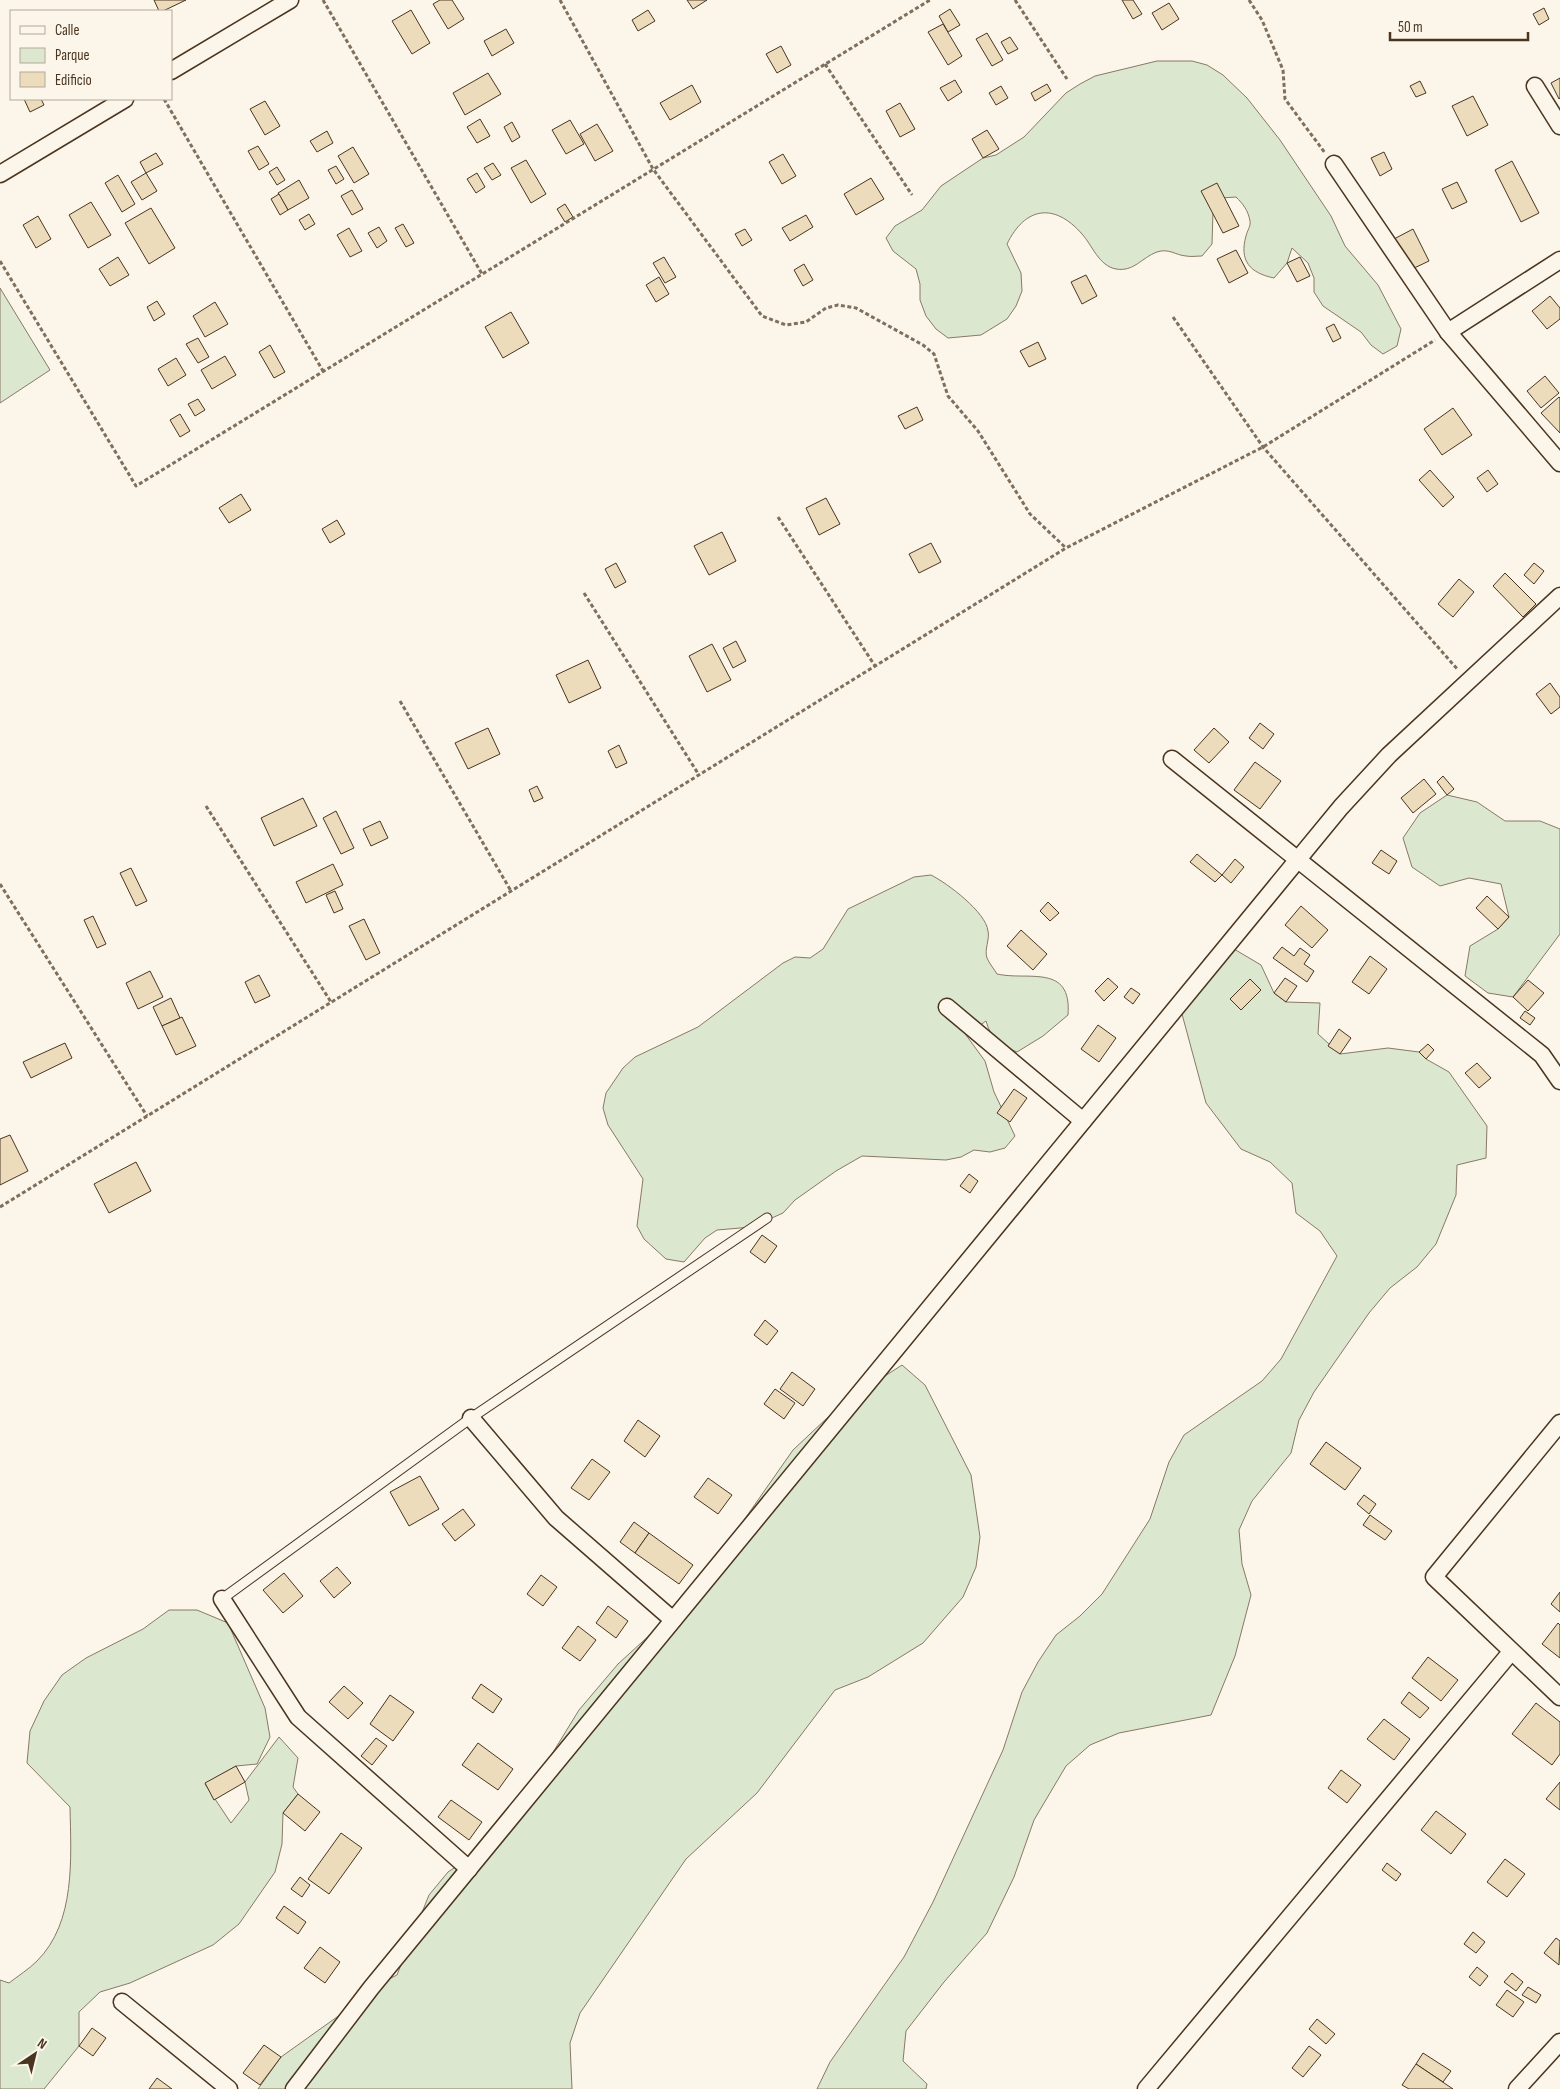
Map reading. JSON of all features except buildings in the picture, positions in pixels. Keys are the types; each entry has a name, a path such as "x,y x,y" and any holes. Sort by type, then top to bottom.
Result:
{"street":[{"path":"172,70 290,0"},
{"path":"1535,86 1560,126"},
{"path":"0,174 123,100"},
{"path":"1334,164 1448,332 1560,463"},
{"path":"1448,332 1560,260"},
{"path":"294,2089 371,1988 1342,807 1389,755 1560,596"},
{"path":"1172,759 1542,1055 1560,1081"},
{"path":"947,1007 1084,1121"},
{"path":"471,1418 556,1518 673,1620"},
{"path":"1560,1424 1434,1577 1560,1697"},
{"path":"222,1599 298,1718 469,1869"},
{"path":"1146,2089 1511,1652"},
{"path":"122,2002 229,2089"},
{"path":"1517,2089 1560,2042"}],"lane":[{"path":"222,1599 471,1418 767,1218"}],"path":[{"path":"323,0 482,274"},
{"path":"560,0 653,169 762,316 786,325 806,322 826,308 838,305 856,308 923,344 934,354 948,396 978,432 1030,514 1066,548"},
{"path":"0,261 136,486 930,0"},
{"path":"1015,0 1067,79"},
{"path":"1249,0 1262,20 1283,70 1285,99 1334,164"},
{"path":"825,64 912,195"},
{"path":"165,100 323,371"},
{"path":"1173,317 1263,447 1468,681"},
{"path":"0,1207 1066,548 1263,447 1448,332"},
{"path":"778,517 875,666"},
{"path":"584,593 699,775"},
{"path":"400,702 512,890"},
{"path":"206,806 331,1002"},
{"path":"0,884 147,1116"}],"green space":[{"path":"1157,61 1192,61 1207,65 1223,75 1247,98 1280,140 1331,216 1345,246 1378,285 1401,329 1397,346 1383,354 1371,345 1361,332 1323,306 1314,292 1314,278 1308,263 1292,248 1287,263 1274,278 1253,269 1245,259 1244,252 1250,221 1245,207 1236,197 1221,198 1213,211 1212,244 1202,256 1188,256 1161,251 1133,267 1122,269 1110,267 1100,260 1082,234 1061,217 1051,213 1031,216 1022,222 1007,244 1021,273 1022,291 1016,306 1007,319 981,335 948,338 936,329 926,316 920,300 920,284 916,269 893,251 886,238 895,226 922,210 941,186 983,158 996,155 1024,137 1066,93 1080,84 1095,76"},
{"path":"0,288 50,370 0,403"},
{"path":"1447,795 1477,802 1505,821 1540,821 1560,829 1560,934 1513,997 1488,993 1465,976 1470,946 1498,929 1509,917 1501,884 1469,878 1440,886 1412,867 1403,838 1420,813"},
{"path":"931,875 956,891 986,923 988,931 987,958 997,974 1034,976 1055,981 1063,988 1067,999 1068,1015 1043,1036 1017,1052 997,1041 986,1021 966,1035 985,1061 994,1092 1015,1136 1005,1148 990,1152 974,1150 961,1157 946,1160 862,1156 836,1171 795,1200 783,1213 752,1227 717,1230 705,1238 684,1262 666,1259 644,1239 637,1226 643,1179 608,1125 603,1108 606,1093 623,1068 635,1057 698,1027 783,963 795,957 810,958 823,949 848,909 914,877"},
{"path":"1234,949 1261,965 1274,993 1286,1002 1320,1003 1318,1034 1340,1054 1388,1048 1419,1052 1426,1059 1449,1072 1487,1126 1486,1158 1457,1165 1456,1195 1436,1244 1417,1267 1390,1288 1369,1313 1314,1392 1299,1420 1291,1453 1252,1501 1239,1530 1242,1564 1251,1595 1235,1656 1211,1715 1119,1733 1090,1745 1066,1766 1034,1820 1014,1877 987,1933 944,1982 906,2031 903,2061 927,2084 926,2089 817,2089 830,2062 904,1957 933,1902 1003,1750 1022,1692 1038,1662 1056,1635 1080,1616 1102,1594 1150,1519 1169,1462 1184,1435 1262,1381 1281,1359 1337,1256 1320,1231 1296,1213 1292,1183 1270,1162 1241,1149 1206,1103 1182,1014 1189,981 1206,957"},
{"path":"902,1365 925,1385 971,1475 980,1537 976,1567 963,1597 923,1643 868,1677 835,1690 757,1793 686,1859 580,2013 570,2043 572,2089 258,2089 281,2057 351,2007 371,1988 397,1975 429,1895 448,1872 501,1837 579,1710 618,1664 688,1600 793,1450 843,1403"},
{"path":"169,1610 197,1610 228,1623 265,1708 270,1737 257,1764 236,1766 205,1784 231,1823 249,1800 245,1782 279,1737 298,1758 293,1787 298,1794 283,1813 282,1844 275,1872 239,1924 213,1945 130,1983 100,1992 79,2012 79,2046 44,2089 0,2089 0,1980 9,1983 34,1964 50,1945 59,1928 65,1909 70,1868 70,1807 27,1763 30,1731 44,1701 62,1675 86,1658 143,1629"}]}
